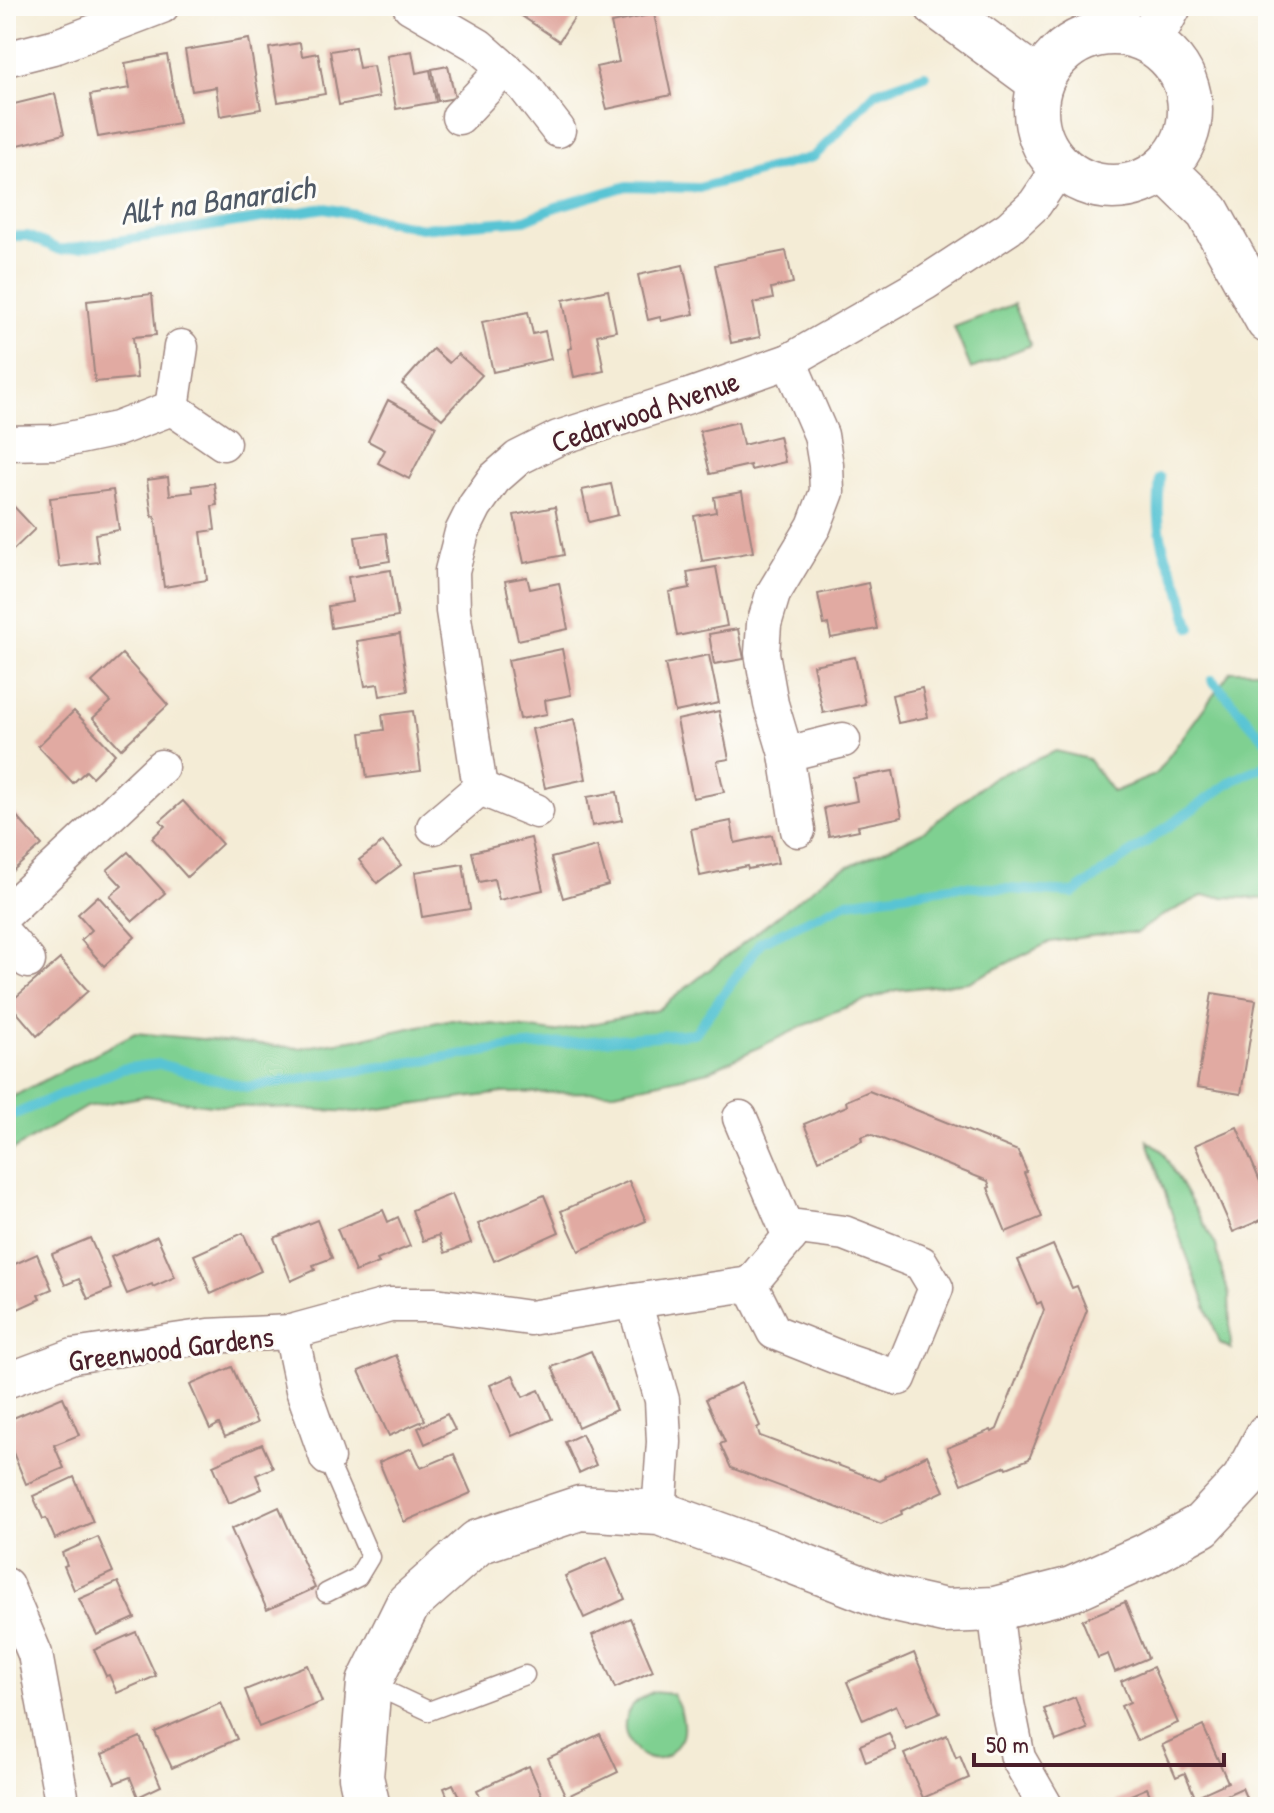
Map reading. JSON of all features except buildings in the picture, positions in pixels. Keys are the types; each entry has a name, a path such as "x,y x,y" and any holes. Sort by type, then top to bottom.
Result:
{"street":[{"path":"6,59 57,46 162,6"},
{"path":"410,6 479,46 524,86 558,130"},
{"path":"937,6 1040,82"},
{"path":"1160,23 1170,56 1184,77 1191,101 1189,126 1180,150 1164,169 1145,181 1123,187 1101,187 1079,180 1060,167 1045,149 1037,128 1035,104 1040,82 1054,59 1074,42 1099,33 1125,33 1160,23"},
{"path":"459,117 505,68"},
{"name":"Cedarwood Avenue","path":"480,788 453,611 452,571 462,532 494,479 518,458 558,438 789,361 925,283 1009,228 1035,204 1060,167"},
{"path":"1164,169 1208,212 1268,321"},
{"path":"172,408 181,347"},
{"path":"789,361 821,435 827,492 814,526 773,594 764,624 762,653 771,704 786,754 798,830"},
{"path":"6,443 55,442 117,429 172,408"},
{"path":"172,408 223,443"},
{"path":"786,754 843,740"},
{"path":"6,913 161,767"},
{"path":"434,827 480,788 536,811"},
{"path":"6,936 28,961"},
{"path":"740,1118 790,1237"},
{"path":"798,1227 844,1233 921,1263 936,1288 899,1378 774,1332 750,1284 798,1227"},
{"name":"Greenwood Gardens","path":"6,1381 73,1356 208,1336 291,1332 390,1305 435,1305 530,1318 750,1284"},
{"path":"634,1301 662,1400 664,1442 659,1513"},
{"name":"Greenwood Gardens","path":"291,1332 303,1390 327,1458"},
{"path":"368,1807 361,1777 369,1683 408,1604 478,1542 580,1508 659,1513 887,1598 945,1611 995,1609 1072,1589 1145,1556 1202,1525 1244,1480 1268,1435"},
{"path":"6,1585 35,1654 63,1807"},
{"path":"995,1609 1007,1703 1018,1758 1046,1807"}],"lane":[{"path":"326,1593 358,1577 370,1557 327,1458"},
{"path":"369,1683 429,1711 525,1675"}],"green space":[{"path":"1014,304 1031,345 971,369 954,327"},
{"path":"1231,671 1259,671 1268,676 1268,899 1202,896 1160,917 1137,933 1050,942 969,982 896,990 833,1012 709,1071 615,1092 503,1093 357,1112 210,1105 146,1096 86,1107 6,1154 6,1100 135,1033 299,1048 452,1019 554,1032 658,1010 831,874 921,833 992,778 1056,751 1088,759 1113,792 1155,775"},
{"path":"1148,1141 1162,1151 1216,1245 1229,1295 1231,1349 1220,1343"},
{"path":"653,1692 672,1694 683,1720 680,1741 660,1759 648,1758 637,1752 629,1742 625,1729 627,1716 635,1703"}],"waterway":[{"name":"Allt na Banaraich","path":"6,236 28,236 60,250 325,208 421,228 525,220 556,207 627,186 699,188 813,157 876,92 925,75"},
{"path":"1160,478 1161,536 1191,628"},
{"path":"1212,680 1268,742"},
{"path":"6,1118 121,1069 159,1064 246,1087 514,1047 695,1033 761,942 847,902 959,886 1074,893 1234,780 1268,764"}]}
